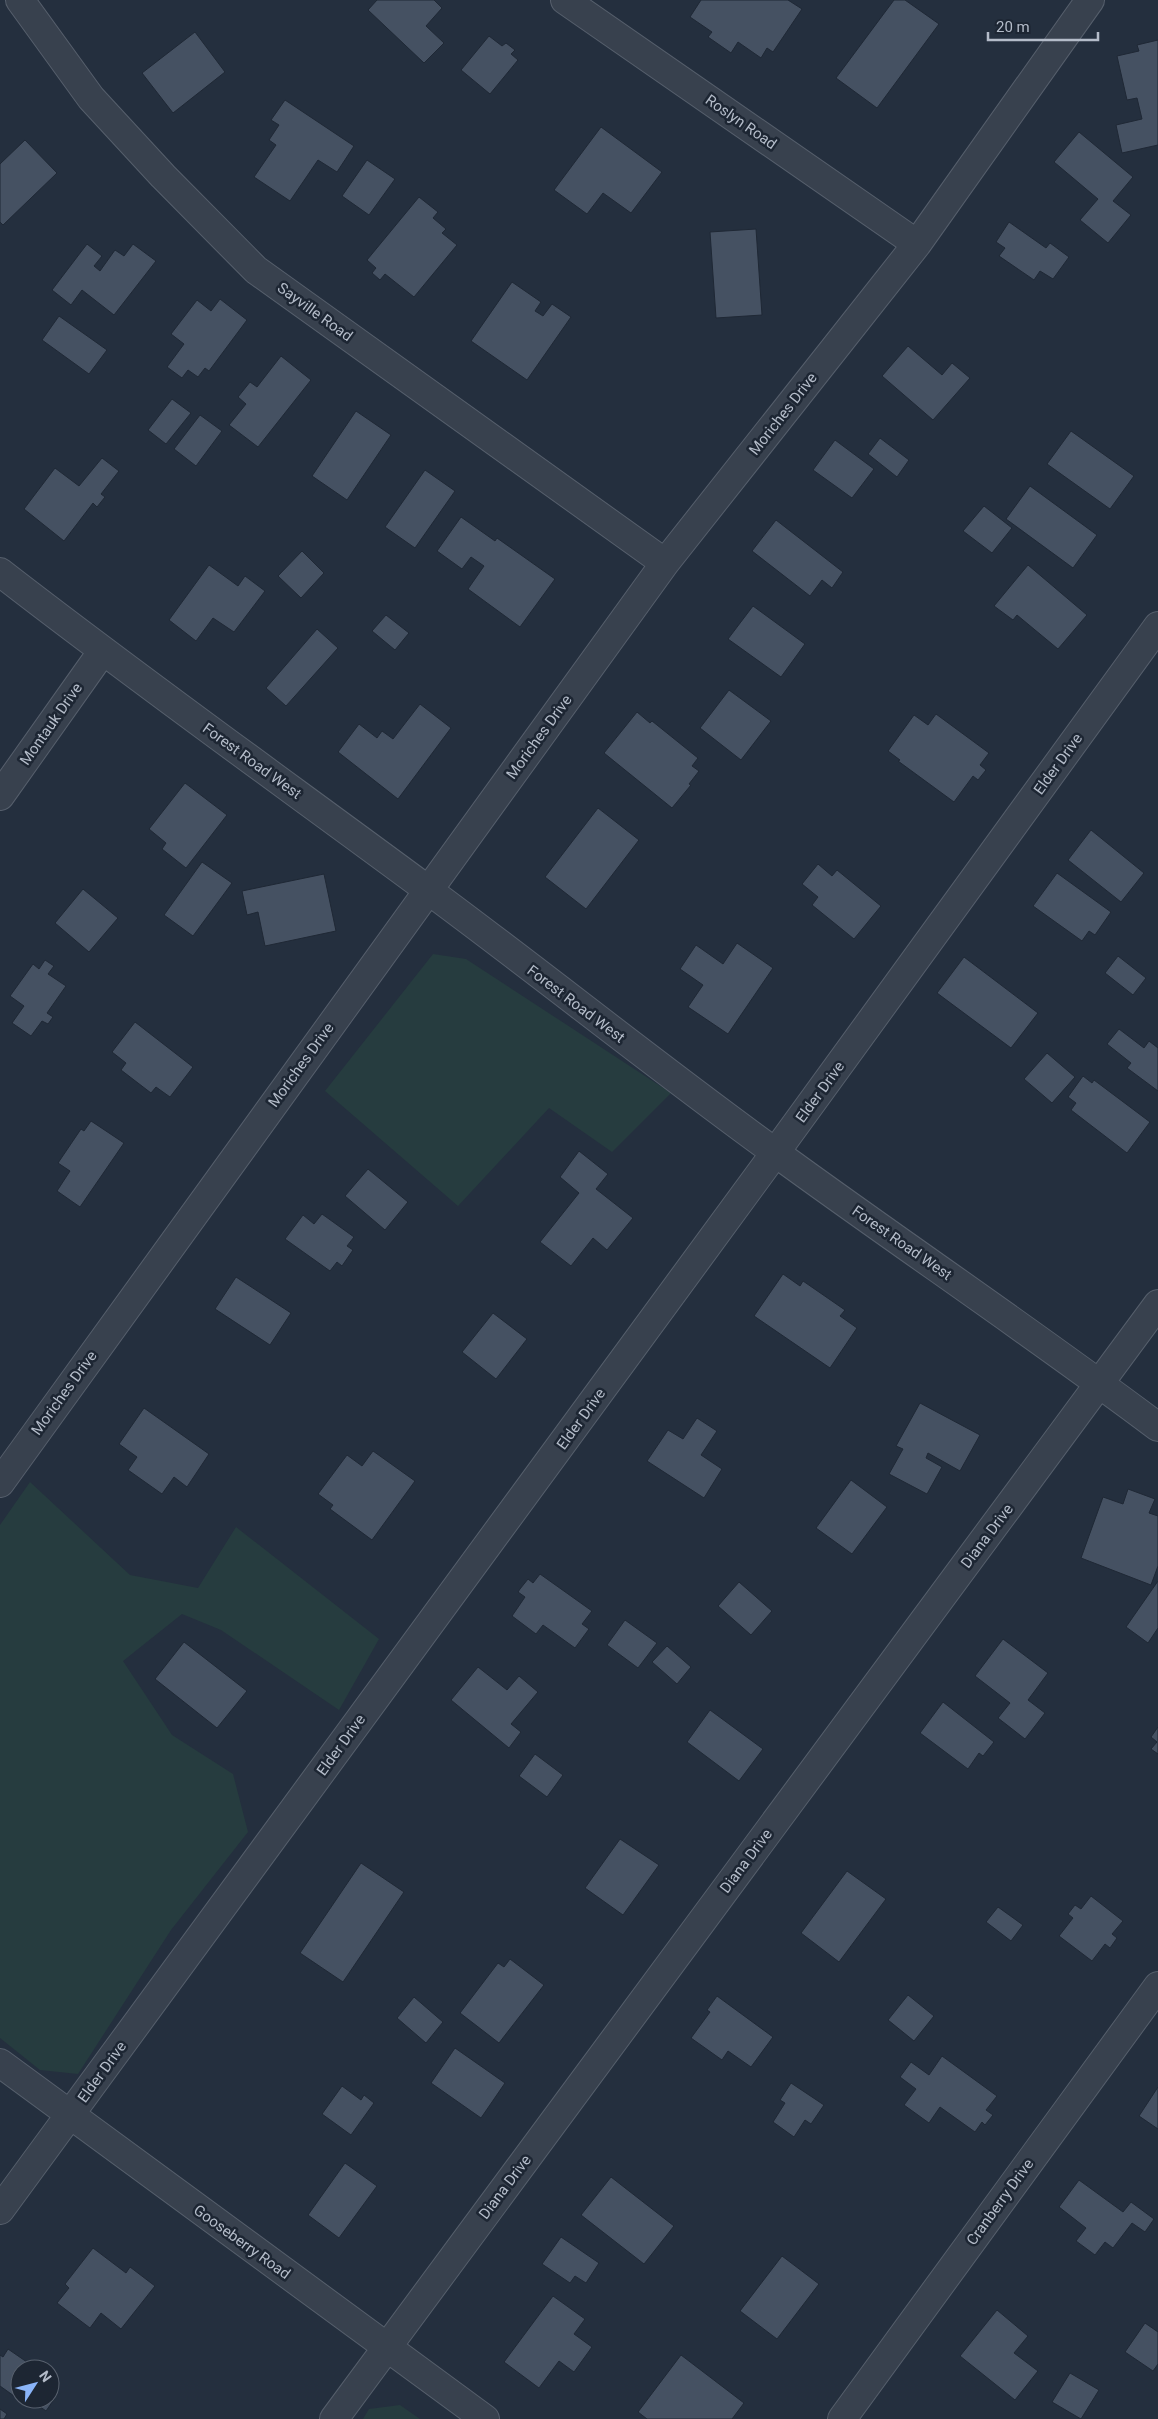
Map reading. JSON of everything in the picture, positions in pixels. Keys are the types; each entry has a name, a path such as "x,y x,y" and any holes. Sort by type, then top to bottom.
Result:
{"street":[{"name":"Sayville Road","path":"20,0 91,98 163,176 256,270 665,564"},
{"name":"Roslyn Road","path":"566,0 917,244"},
{"name":"Moriches Drive","path":"0,1483 665,564 917,244 1090,0"},
{"name":"Forest Road West","path":"0,572 102,652 428,890 606,1027 775,1153 1100,1383 1158,1427"},
{"name":"Elder Drive","path":"0,2210 775,1153 1158,626"},
{"name":"Montauk Drive","path":"0,796 102,652"},
{"name":"Diana Drive","path":"334,2419 1158,1304"},
{"name":"Cranberry Drive","path":"842,2419 1158,1986"},
{"name":"Gooseberry Road","path":"0,2064 485,2419"}],"green space":[{"path":"433,954 466,959 671,1093 612,1152 549,1108 458,1206 325,1091"},
{"path":"30,1482 130,1575 198,1588 236,1527 379,1639 339,1710 221,1630 182,1614 123,1661 172,1735 233,1774 248,1832 171,1930 78,2074 40,2070 0,2038 0,1525"},
{"path":"400,2405 420,2419 363,2419 369,2409"}],"building":[{"path":"377,0 434,0 442,8 426,26 444,43 424,63 368,10"},
{"path":"701,0 788,0 802,9 773,52 767,48 761,58 738,42 731,53 708,37 712,32 690,17"},
{"path":"894,0 905,0 939,24 877,108 836,78"},
{"path":"195,32 225,72 173,113 142,73"},
{"path":"489,36 502,46 506,43 515,50 511,54 518,60 490,94 461,70"},
{"path":"1158,40 1158,145 1122,153 1116,125 1142,119 1137,98 1127,100 1117,56 1139,51 1137,45"},
{"path":"285,100 354,146 337,172 318,160 290,201 254,177 276,145 269,140 279,125 271,120"},
{"path":"601,127 662,172 631,213 603,193 587,214 554,190"},
{"path":"1079,132 1133,177 1113,201 1131,215 1108,243 1080,220 1098,199 1054,162"},
{"path":"25,140 57,173 3,225 0,222 0,164"},
{"path":"367,160 395,179 369,215 342,196"},
{"path":"419,197 438,212 433,218 446,229 442,233 457,245 414,297 385,274 380,280 372,273 376,268 367,260"},
{"path":"1009,222 1046,248 1050,243 1069,257 1053,279 1040,271 1034,280 999,256 1005,248 996,242"},
{"path":"756,229 762,315 716,318 710,232"},
{"path":"87,244 102,256 94,266 100,271 115,250 124,256 133,244 156,261 114,315 82,290 71,305 52,290"},
{"path":"512,282 541,302 535,311 543,316 552,304 571,317 527,380 471,341"},
{"path":"220,299 247,320 209,371 205,368 198,377 188,370 182,378 167,367 184,344 171,334 197,300 211,311"},
{"path":"59,316 107,350 89,374 42,340"},
{"path":"908,346 942,375 952,363 970,378 933,420 882,376"},
{"path":"281,356 311,380 258,447 229,425 246,404 238,397 250,382 257,387"},
{"path":"172,399 191,413 166,444 148,430"},
{"path":"356,411 391,435 347,500 312,476"},
{"path":"200,415 222,431 196,466 174,449"},
{"path":"1071,431 1134,476 1110,509 1047,464"},
{"path":"880,438 909,460 897,477 868,454"},
{"path":"835,440 874,469 852,498 813,470"},
{"path":"102,458 119,471 101,494 105,497 97,507 93,503 64,541 24,509 55,468 79,486"},
{"path":"425,470 455,491 415,548 385,527"},
{"path":"1030,486 1097,535 1073,568 1006,519"},
{"path":"984,506 1012,528 992,553 963,531"},
{"path":"461,517 495,541 497,538 555,579 520,627 468,589 484,566 471,557 462,569 437,551"},
{"path":"776,520 843,572 832,588 822,580 810,596 752,551"},
{"path":"302,551 324,573 301,598 278,576"},
{"path":"209,565 238,586 245,576 265,591 234,632 213,618 196,641 169,620"},
{"path":"1028,565 1087,615 1058,649 1017,615 1013,620 994,606"},
{"path":"753,606 805,644 781,677 728,639"},
{"path":"386,615 409,633 395,650 372,631"},
{"path":"317,629 338,648 286,706 266,688"},
{"path":"729,690 771,721 741,760 700,728"},
{"path":"420,704 451,728 398,799 338,752 359,724 377,738 382,731 393,739"},
{"path":"637,712 650,723 652,721 698,758 692,766 699,771 689,784 691,785 672,808 604,753"},
{"path":"936,714 989,753 980,765 986,770 978,780 973,776 954,802 898,761 900,760 888,751 914,715 928,725"},
{"path":"185,783 227,815 186,868 162,849 166,843 149,829"},
{"path":"598,808 639,840 586,909 545,877"},
{"path":"1091,830 1144,873 1121,902 1068,860"},
{"path":"202,862 232,883 193,936 164,915"},
{"path":"818,864 832,876 837,870 881,906 854,939 812,905 818,897 802,884"},
{"path":"1057,873 1111,912 1095,935 1089,931 1082,941 1033,906"},
{"path":"324,874 336,931 265,946 258,912 247,915 242,891"},
{"path":"83,889 118,918 89,952 55,923"},
{"path":"737,943 773,968 728,1034 688,1007 703,985 680,969 696,945 723,964"},
{"path":"1118,956 1146,978 1133,995 1105,973"},
{"path":"964,957 1038,1013 1011,1048 937,993"},
{"path":"45,960 54,966 48,974 66,986 47,1013 53,1017 48,1024 42,1021 31,1036 12,1023 24,1006 10,996 33,964 39,969"},
{"path":"135,1022 193,1067 170,1097 156,1087 151,1093 121,1070 126,1063 112,1052"},
{"path":"1119,1029 1144,1048 1149,1041 1158,1048 1158,1091 1127,1068 1131,1063 1107,1044"},
{"path":"1047,1053 1075,1077 1052,1103 1024,1079"},
{"path":"1083,1076 1092,1083 1094,1080 1150,1122 1127,1153 1071,1110 1076,1103 1068,1097"},
{"path":"91,1121 124,1143 80,1207 57,1191 70,1171 58,1163 81,1129 84,1131"},
{"path":"579,1151 608,1174 596,1189 633,1218 607,1250 593,1238 571,1266 540,1242 579,1193 560,1177"},
{"path":"368,1169 408,1202 385,1230 345,1196"},
{"path":"322,1214 354,1237 347,1246 353,1250 342,1266 337,1262 330,1271 285,1239 303,1215 314,1224"},
{"path":"783,1274 800,1286 803,1281 845,1310 840,1316 857,1328 830,1368 754,1316"},
{"path":"236,1277 291,1313 270,1345 215,1309"},
{"path":"493,1313 527,1339 496,1379 462,1352"},
{"path":"920,1403 980,1435 960,1471 928,1453 926,1458 942,1467 927,1494 889,1474 903,1449 896,1446"},
{"path":"144,1408 209,1454 187,1487 174,1477 162,1494 128,1470 137,1457 119,1444"},
{"path":"697,1418 717,1431 701,1455 722,1469 704,1498 647,1461 668,1430 683,1439"},
{"path":"373,1451 415,1481 372,1540 330,1509 333,1505 318,1494 347,1455 362,1466"},
{"path":"851,1480 887,1507 852,1554 816,1528"},
{"path":"1128,1489 1155,1499 1149,1513 1158,1516 1158,1566 1151,1585 1081,1558 1103,1497 1123,1504"},
{"path":"540,1574 592,1611 582,1624 589,1629 575,1648 543,1625 536,1634 512,1616 525,1597 518,1592 528,1579 533,1583"},
{"path":"1158,1581 1158,1628 1148,1643 1126,1627"},
{"path":"739,1582 772,1611 751,1635 718,1606"},
{"path":"625,1620 657,1643 638,1668 607,1645"},
{"path":"1003,1639 1048,1673 1028,1700 1045,1713 1025,1739 998,1718 1010,1703 975,1676"},
{"path":"184,1642 247,1691 217,1728 155,1679"},
{"path":"667,1646 691,1667 677,1684 652,1662"},
{"path":"478,1667 507,1690 519,1676 538,1692 511,1724 521,1732 509,1748 451,1700"},
{"path":"943,1702 994,1742 983,1756 979,1753 968,1769 920,1733"},
{"path":"710,1710 763,1749 739,1781 687,1742"},
{"path":"1158,1727 1158,1754 1151,1749 1157,1742 1151,1737"},
{"path":"535,1754 563,1775 547,1797 519,1776"},
{"path":"620,1839 659,1865 623,1915 585,1888"},
{"path":"361,1863 404,1892 343,1982 300,1953"},
{"path":"847,1871 886,1899 839,1962 801,1933"},
{"path":"1091,1896 1123,1921 1112,1934 1117,1938 1110,1948 1105,1944 1092,1961 1059,1936 1073,1918 1068,1914 1075,1905 1081,1909"},
{"path":"998,1907 1023,1925 1011,1941 986,1922"},
{"path":"510,1959 544,1985 499,2043 460,2013 498,1963 504,1967"},
{"path":"908,1995 934,2016 914,2041 888,2020"},
{"path":"717,1996 773,2037 751,2067 728,2051 722,2060 691,2038 710,2012 707,2010"},
{"path":"414,1997 443,2022 426,2043 397,2018"},
{"path":"455,2048 505,2083 481,2118 431,2083"},
{"path":"942,2056 997,2096 986,2110 993,2115 985,2125 982,2122 975,2132 940,2107 929,2123 904,2105 916,2089 900,2077 911,2062 929,2075"},
{"path":"791,2083 824,2105 811,2124 805,2120 794,2137 773,2122 785,2103 780,2100"},
{"path":"342,2086 361,2100 364,2095 374,2103 351,2135 322,2114"},
{"path":"1158,2087 1158,2129 1139,2116"},
{"path":"345,2163 377,2186 339,2238 308,2215"},
{"path":"611,2177 674,2226 644,2264 581,2215"},
{"path":"1079,2180 1123,2212 1131,2202 1154,2219 1145,2232 1132,2223 1113,2248 1105,2242 1095,2255 1076,2241 1086,2228 1059,2207"},
{"path":"561,2237 599,2263 586,2283 575,2276 570,2283 542,2264"},
{"path":"93,2248 126,2273 130,2267 155,2286 121,2329 101,2313 90,2328 57,2303 69,2288 65,2284"},
{"path":"782,2256 819,2284 777,2339 740,2311"},
{"path":"553,2296 585,2319 574,2334 592,2347 574,2372 559,2361 539,2388 504,2362"},
{"path":"997,2310 1028,2336 1014,2353 1038,2371 1015,2400 960,2356"},
{"path":"1145,2323 1158,2332 1158,2364 1153,2371 1125,2352"},
{"path":"8,2349 22,2359 10,2359 10,2393 0,2386 0,2355 3,2357"},
{"path":"681,2355 744,2403 732,2419 647,2419 638,2412"},
{"path":"1070,2373 1099,2390 1081,2419 1052,2402"},
{"path":"0,2409 7,2414 4,2419 0,2419"}]}
